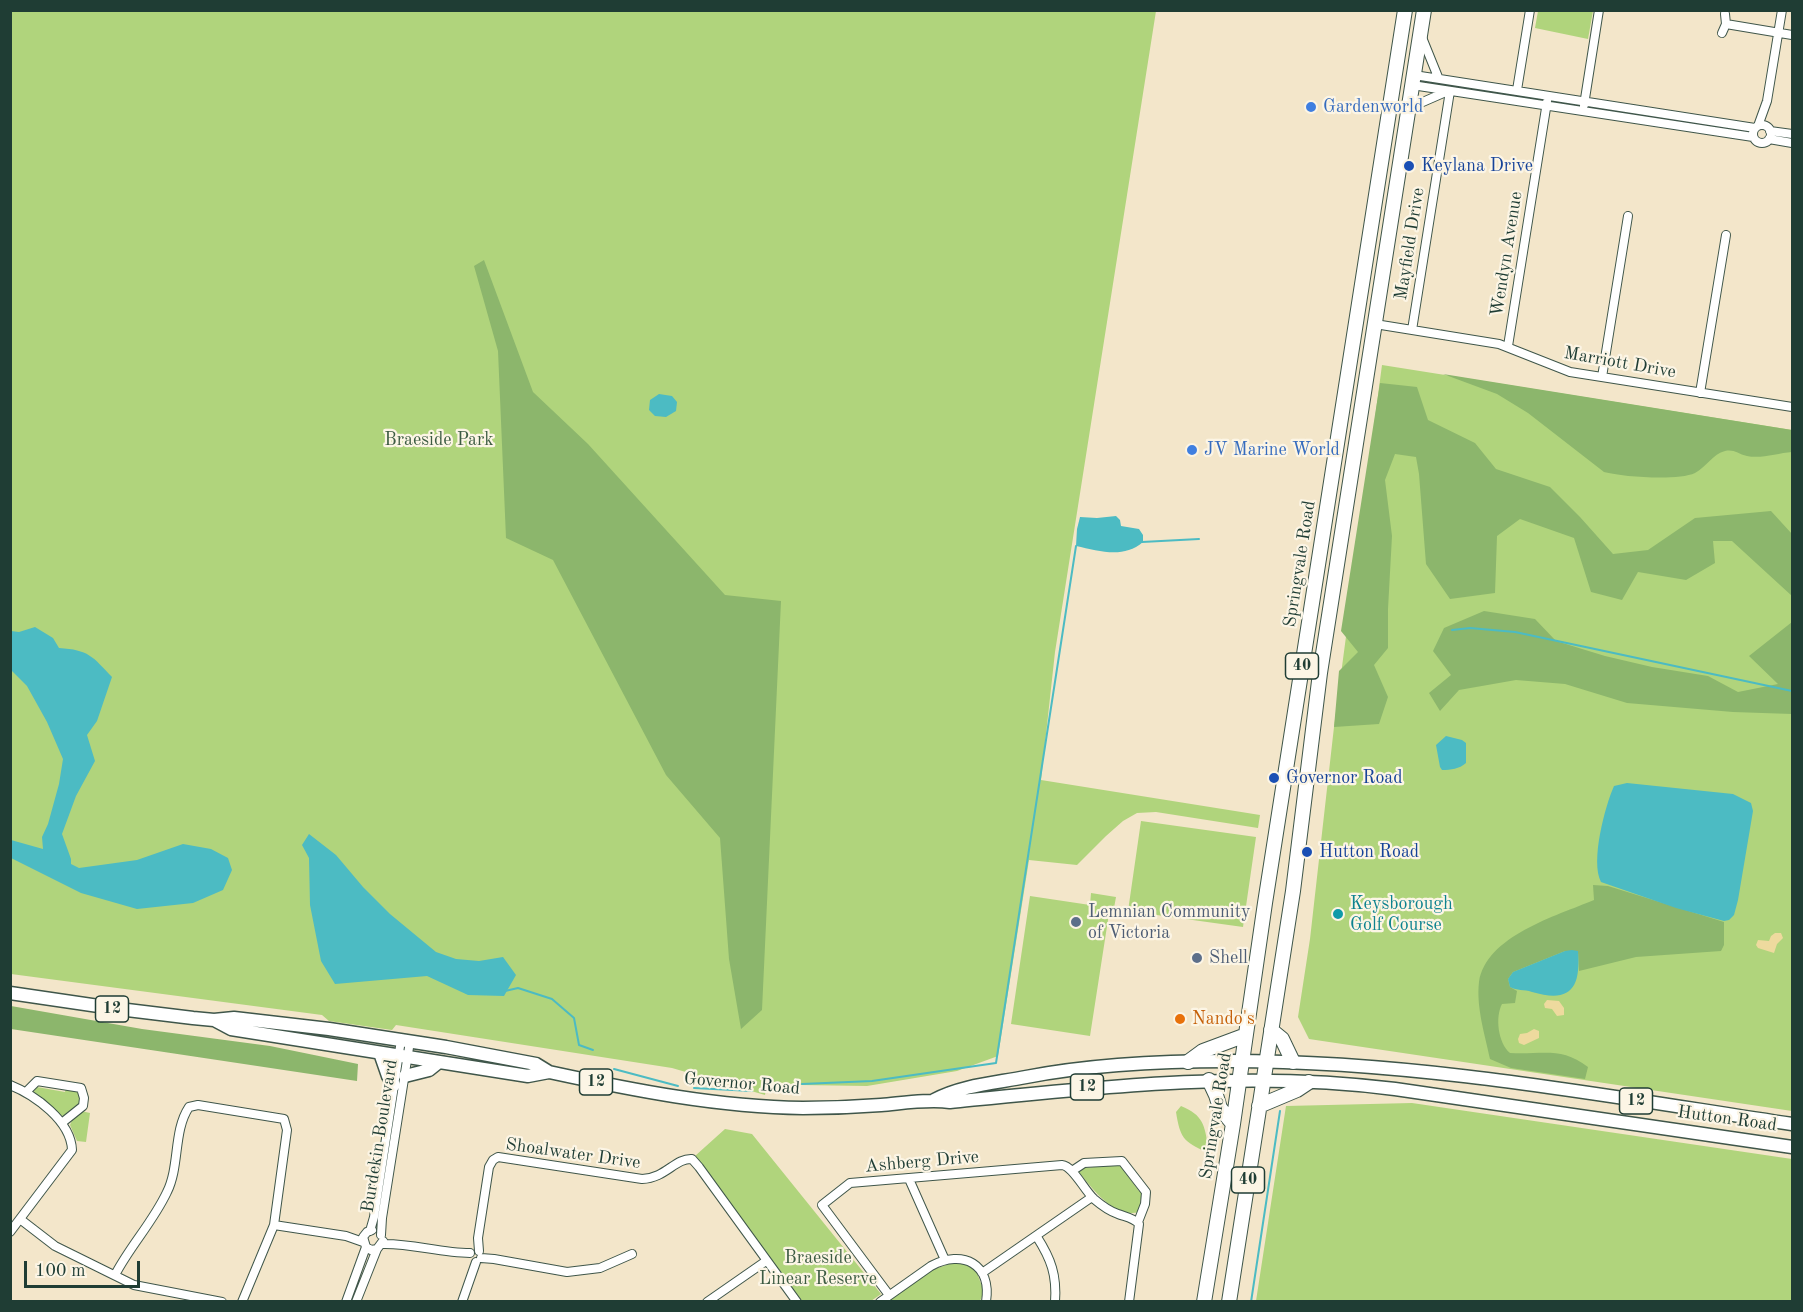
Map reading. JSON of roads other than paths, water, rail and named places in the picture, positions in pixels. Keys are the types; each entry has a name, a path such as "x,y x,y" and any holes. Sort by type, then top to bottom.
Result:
{"highway":[{"name":"Springvale Road","path":"1204,1302 1405,10"},
{"name":"Springvale Road","path":"1229,1302 1293,891 1320,673 1424,10"},
{"path":"1394,78 1413,80"},
{"path":"1271,1030 1282,1039 1293,1062"},
{"path":"1188,1062 1203,1052 1246,1035"},
{"path":"1209,1080 1220,1108 1233,1124"},
{"path":"1259,1106 1297,1090 1309,1082"}],"main road":[{"name":"Governor Road","path":"10,993 119,1010 214,1020 234,1018 260,1020 406,1041 536,1064 549,1072 642,1091 751,1105 840,1107 934,1100 950,1102 1111,1085 1263,1080"},
{"name":"Governor Road","path":"214,1020 231,1029 404,1057 528,1076 549,1072"},
{"path":"380,1053 388,1076 394,1085"},
{"name":"Governor Road","path":"934,1100 949,1092 1056,1072 1107,1066 1266,1061"},
{"name":"Hutton Road","path":"1266,1061 1377,1066 1461,1075 1792,1124"},
{"path":"405,1076 429,1070 439,1062"},
{"name":"Hutton Road","path":"1263,1080 1395,1089 1792,1147"}],"street":[{"path":"1517,90 1530,10"},
{"path":"1584,110 1599,10"},
{"path":"1767,101 1755,130 1756,141 1762,143 1769,132 1767,101 1782,10"},
{"path":"1722,33 1726,24 1725,14"},
{"path":"1726,24 1792,35"},
{"path":"1421,34 1438,77"},
{"path":"1413,80 1438,77 1755,130"},
{"path":"1413,80 1450,91 1546,105 1792,134"},
{"path":"1409,108 1450,91"},
{"name":"Mayfield Drive","path":"1412,330 1450,91"},
{"name":"Wendyn Avenue","path":"1508,346 1548,95"},
{"path":"1769,132 1792,143"},
{"path":"1602,377 1629,216"},
{"path":"1700,393 1726,235"},
{"name":"Marriott Drive","path":"1375,324 1508,346 1565,371 1792,407"},
{"name":"Burdekin Boulevard","path":"356,1302 381,1241 383,1209 405,1076 406,1041"},
{"name":"Burdekin Boulevard","path":"346,1302 374,1217 394,1085 404,1057"},
{"path":"26,1092 38,1081 81,1088 84,1098 83,1107 63,1122"},
{"path":"10,1086 26,1092 63,1122 72,1140 72,1150 10,1232"},
{"path":"115,1275 167,1193 174,1174 184,1116 189,1107 198,1105 284,1119 287,1130 274,1225 242,1302"},
{"name":"Shoalwater Drive","path":"475,1256 489,1167 498,1157 642,1179 654,1179 685,1159 692,1159 797,1302"},
{"path":"1129,1302 1140,1229 1138,1222 1145,1204 1146,1192 1124,1162 1118,1160 1087,1162 1072,1170 1092,1197 1116,1214 1138,1222"},
{"name":"Ashberg Drive","path":"889,1295 822,1205 850,1183 1062,1165 1072,1170"},
{"path":"909,1179 945,1260"},
{"path":"982,1274 1092,1197"},
{"path":"20,1219 55,1246 134,1285 222,1302"},
{"path":"274,1225 366,1238 376,1231 381,1241"},
{"path":"1037,1237 1050,1257 1056,1285 1055,1302"},
{"path":"366,1238 371,1250 381,1241"},
{"path":"381,1241 567,1272 600,1268 632,1254"},
{"path":"462,1302 475,1256"},
{"path":"880,1302 931,1266 958,1258 972,1262 982,1274 988,1289 986,1302"},
{"path":"707,1302 766,1261"}],"water":[{"path":"659,394 672,396 677,402 676,411 666,417 655,416 649,410 650,400"},
{"path":"1116,516 1121,526 1139,529 1143,535 1143,542 1119,552 1076,546 1080,517"},
{"path":"35,627 53,638 59,648 77,650 89,655 112,677 97,721 87,735 95,761 76,796 62,834 71,864 79,868 137,860 183,844 211,849 228,858 232,870 223,890 193,903 137,909 81,893 11,858 11,840 43,849 42,837 59,784 63,759 47,722 27,686 11,670 11,631 19,632"},
{"path":"1446,736 1466,743 1466,763 1461,767 1442,770 1440,767 1436,745"},
{"path":"1627,783 1733,794 1751,803 1753,811 1738,900 1734,915 1729,920 1724,921 1676,908 1601,882 1597,861 1603,820 1614,786"},
{"path":"309,834 336,855 390,914 436,952 456,959 479,961 503,957 516,975 504,996 468,995 427,976 335,984 321,961 310,905 309,858 302,845"},
{"path":"1572,950 1578,951 1577,975 1575,984 1564,994 1545,995 1510,987 1508,979 1513,972"}],"waterway":[{"path":"1142,542 1199,539"},
{"path":"802,1084 872,1081 996,1063 1076,546"},
{"path":"1452,630 1470,628 1515,632 1792,691"},
{"path":"505,991 518,988 552,999 574,1018 579,1045 593,1050"},
{"path":"614,1069 678,1086"},
{"path":"694,1088 752,1091"},
{"path":"1251,1302 1280,1111"}],"place":[{"name":"Gardenworld","path":"1311,107"},
{"name":"Keylana Drive","path":"1409,166"},
{"name":"JV Marine World","path":"1192,450"},
{"name":"Governor Road","path":"1274,778"},
{"name":"Hutton Road","path":"1307,852"},
{"name":"Keysborough Golf Course","path":"1338,914"},
{"name":"Lemnian Community of Victoria","path":"1076,922"},
{"name":"Shell","path":"1197,958"},
{"name":"Nando's","path":"1180,1019"}],"park label":[{"name":"Braeside Park","path":"439,440"},
{"name":"Braeside Linear Reserve","path":"818,1268"}]}
